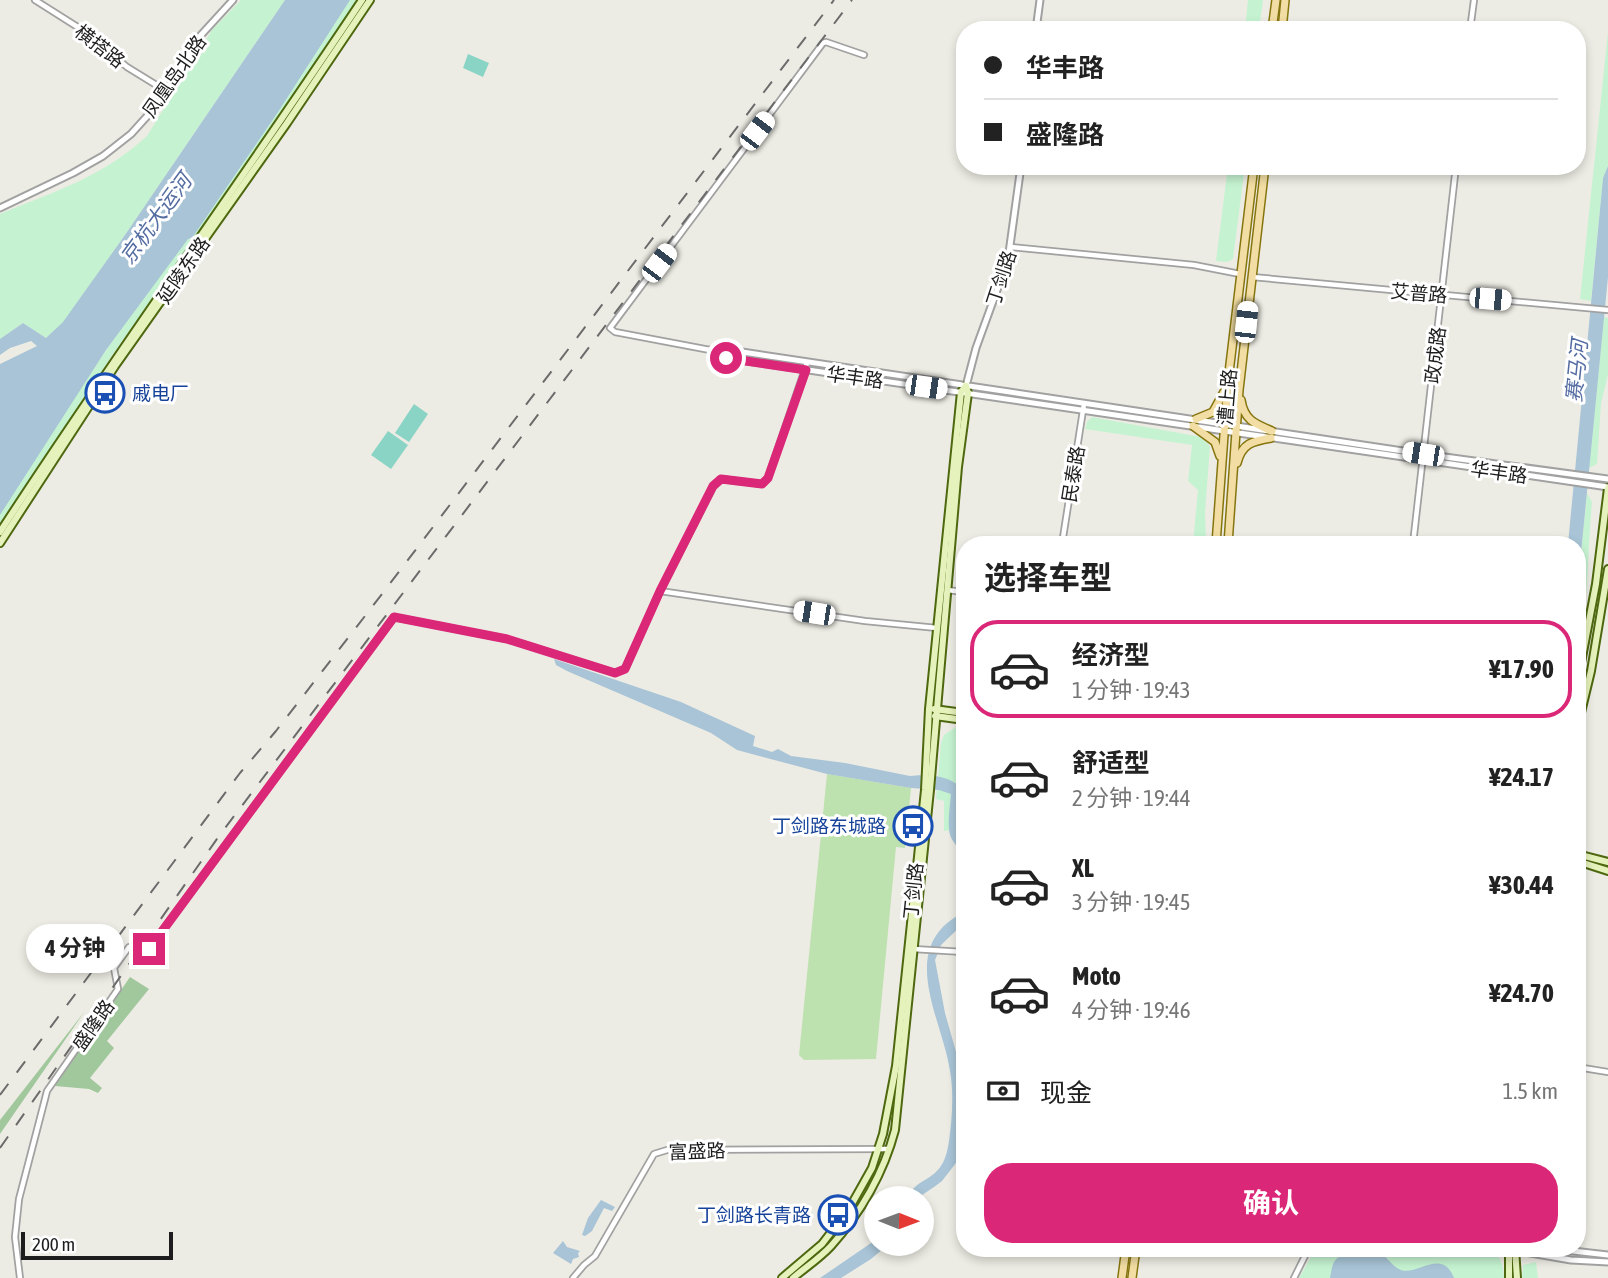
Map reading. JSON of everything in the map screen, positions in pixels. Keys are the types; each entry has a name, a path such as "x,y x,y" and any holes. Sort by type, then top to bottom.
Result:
{"main road":[{"name":"延陵东路","path":"0,532 84,403 282,120 362,0"},
{"name":"延陵东路","path":"0,542 115,366 287,123 370,0"},
{"path":"1273,21 1276,0"},
{"path":"1283,21 1285,0"},
{"name":"漕上路","path":"1217,536 1228,381 1253,175"},
{"name":"漕上路","path":"1229,536 1239,390 1264,175"},
{"path":"1222,463 1215,442 1195,423 1213,412 1221,402 1228,381"},
{"name":"丁剑路","path":"932,713 965,390"},
{"name":"丁剑路","path":"782,1278 822,1244 849,1209 880,1149 896,1066 910,949 929,773 937,628 965,390"},
{"path":"1239,390 1246,416 1252,424 1272,434"},
{"path":"1232,485 1240,453 1245,445 1272,434"},
{"path":"1586,637 1596,584 1608,487"},
{"path":"1586,690 1608,569"},
{"path":"932,713 956,713"},
{"path":"932,713 956,718"},
{"path":"1586,856 1608,862"},
{"path":"1586,865 1608,871"},
{"name":"丁剑路","path":"793,1278 831,1247 858,1212 881,1172 890,1149 897,1116 910,949"},
{"path":"1122,1278 1125,1257"},
{"path":"1132,1278 1136,1257"},
{"path":"1509,1278 1510,1257"},
{"path":"1513,1257 1517,1278"}],"street":[{"name":"横搭路","path":"35,0 87,33 127,67 166,91"},
{"name":"凤凰岛北路","path":"0,208 73,173 111,150 146,118 201,35 233,0"},
{"path":"1037,21 1040,0"},
{"path":"1471,21 1474,0"},
{"path":"710,350 615,332 610,328 823,43 864,55"},
{"name":"丁剑路","path":"965,390 976,348 1002,281 1011,247 1020,175"},
{"name":"政成路","path":"1414,536 1454,175"},
{"path":"1011,247 1194,265 1240,274"},
{"name":"艾普路","path":"1251,277 1607,310"},
{"name":"华丰路","path":"710,350 1195,423 1224,428 1235,434 1272,434"},
{"path":"806,366 768,478 762,484 721,479 713,486 660,591 865,621 937,628"},
{"name":"民泰路","path":"1063,536 1084,407"},
{"name":"华丰路","path":"1224,428 1236,425 1272,434 1608,487"},
{"name":"华丰路","path":"1423,458 1608,479"},
{"path":"946,590 956,591"},
{"name":"盛隆路","path":"20,1278 15,1237 19,1199 47,1091 118,989 114,968 129,947 149,949 394,617 507,639 615,673 625,669 660,591"},
{"path":"910,949 956,952"},
{"path":"1586,1068 1608,1072"},
{"name":"富盛路","path":"573,1278 595,1256 654,1154 667,1150 890,1149"},
{"path":"1586,1252 1608,1255"},
{"path":"1294,1278 1304,1257"},
{"path":"1555,1257 1608,1262"}],"green space":[{"path":"241,0 285,0 63,323 46,338 23,323 0,339 0,214 95,173 147,136 212,30"},
{"path":"346,0 358,0 280,117 111,357 0,528 0,505"},
{"path":"1248,0 1263,0 1260,21 1246,21"},
{"path":"1608,32 1608,166 1603,178 1591,301 1580,299"},
{"path":"1227,175 1244,175 1233,259 1227,262 1216,261"},
{"path":"1604,317 1608,318 1608,375 1601,403 1597,464 1589,468"},
{"path":"1092,417 1201,437 1210,446 1206,536 1194,536 1198,490 1188,481 1192,445 1085,429"},
{"path":"1587,493 1592,502 1586,601 1586,536 1583,536"},
{"path":"956,727 956,830 944,831 944,801 936,799 944,735"},
{"path":"827,774 911,788 905,848 896,847 876,1059 804,1060 799,1055"},
{"path":"130,977 149,989 107,1041 114,1048 90,1078 102,1088 98,1093 89,1089 55,1086"},
{"path":"85,1011 0,1134 0,1120"},
{"path":"1311,1257 1498,1257 1504,1278 1299,1278"},
{"path":"1536,1262 1538,1278 1522,1278 1523,1265"}],"shaded area":[{"path":"468,54 489,63 483,77 463,68"},
{"path":"414,404 428,414 409,442 395,433"},
{"path":"388,431 408,445 391,469 371,455"}],"water":[{"name":"京杭大运河","path":"285,0 350,0 192,238 188,239 106,350 0,515 0,364 37,346 31,341 10,348 0,355 0,339 23,323 46,338 63,322"},
{"path":"1608,166 1608,277 1583,536 1569,536 1603,178"},
{"path":"554,659 681,702 755,736 753,746 772,752 778,749 791,756 950,780 956,784 956,846 950,835 951,794 827,774 737,750 711,733 556,665"},
{"path":"956,918 956,931 941,945 935,960 956,1052 956,1163 934,1187 917,1186 942,1165 949,1141 952,1106 951,1079 928,984 927,963 932,944 943,927"},
{"path":"601,1200 615,1207 612,1211 604,1208 592,1231 582,1235 588,1218"},
{"path":"563,1241 567,1247 580,1251 579,1257 573,1259 571,1264 553,1253"},
{"path":"864,1248 864,1256 875,1256 841,1278 820,1278"},
{"path":"1386,1257 1394,1266 1407,1271 1436,1263 1449,1269 1454,1278 1330,1278 1333,1264 1338,1258"}],"railway":[{"path":"0,1095 240,773 276,731 382,594 834,0"},
{"path":"0,1148 219,836 852,0"}],"place":[{"name":"戚电厂","path":"105,393"},
{"name":"丁剑路东城路","path":"913,826"},
{"name":"丁剑路长青路","path":"838,1215"}],"route":[{"path":"149,949 394,617 507,639 615,673 625,669 660,591 713,486 721,479 762,484 768,478 806,370 726,358"}],"water label":[{"name":"赛马河","path":"1577,371"}]}
